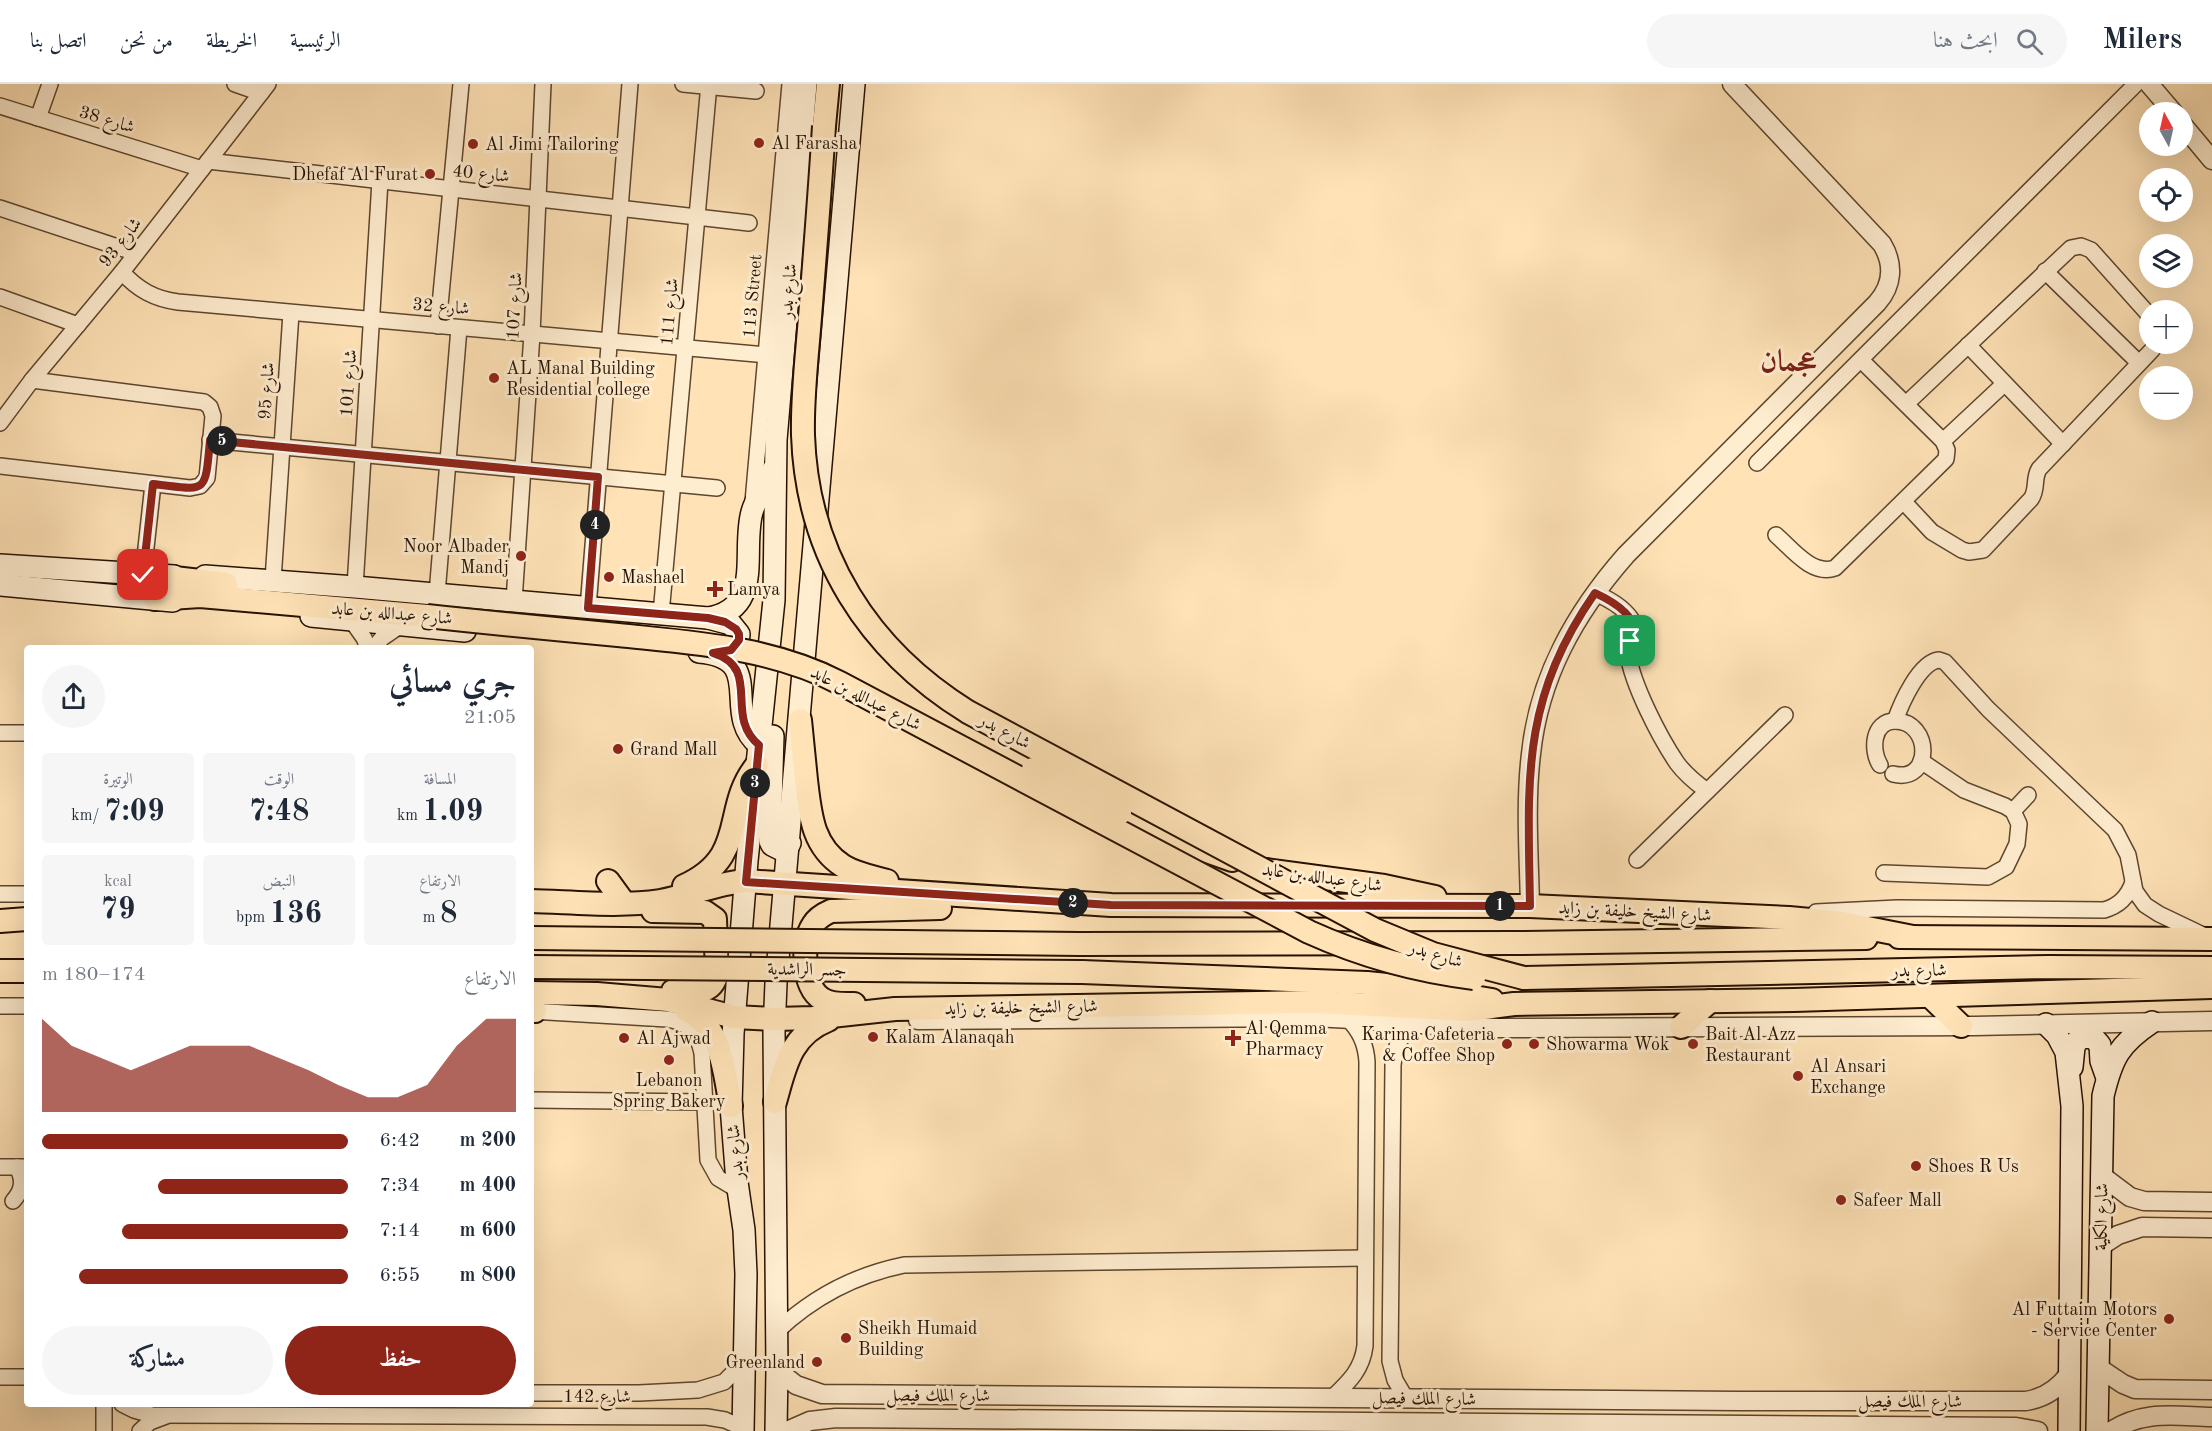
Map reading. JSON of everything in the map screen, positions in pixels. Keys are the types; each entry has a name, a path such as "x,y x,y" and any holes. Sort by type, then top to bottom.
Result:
{"main road":[{"name":"شارع بدر","path":"743,1429 746,1274 744,1230 731,1106 734,1017 774,600 775,467 778,413 806,84"},
{"name":"شارع بدر","path":"828,84 804,409 805,461 815,513 833,563 854,602 878,636 926,684 968,712 1375,930 1433,954 1524,978 2049,967 2212,968"},
{"path":"776,1431 775,1019 779,950 854,84"},
{"path":"708,618 728,612 742,598 746,588 751,520 775,467"},
{"path":"751,520 755,551 774,600"},
{"name":"شارع عبدالله بن عابد","path":"0,565 150,576 431,605 724,636 773,645 843,669 995,750 1184,843 1244,864 1285,873 1403,889 1459,905"},
{"name":"شارع عبدالله بن عابد","path":"150,576 224,577 355,587 431,605 754,652 790,661 840,682 1126,836 1328,940 1378,959 1431,972 1477,978 1524,978"},
{"name":"شارع عبدالله بن عابد","path":"0,585 155,599 352,621 713,653"},
{"name":"شارع عبدالله بن عابد","path":"155,599 200,596 431,605 513,601 708,618"},
{"path":"708,618 731,624 739,634 739,640 731,650 713,653"},
{"path":"635,903 698,880 722,858 732,836 744,785 758,755 742,718 741,685 736,668 730,661 713,653"},
{"path":"765,685 773,726 770,841 772,845 780,849 788,847 790,843"},
{"path":"800,720 810,817 821,845 833,859 849,870 934,895"},
{"path":"573,993 609,986 695,993 703,992 715,981 716,926 711,915 705,912 655,911 635,903 608,881"},
{"name":"شارع الشيخ خليفة بن زايد","path":"534,901 635,903 676,897 726,883 786,883 934,895 1111,905 1530,906 1763,917 1842,923 1913,937"},
{"path":"895,1009 882,1005 834,1004 817,995 808,980 809,934 813,924 821,916 831,911 952,907 985,897"},
{"path":"0,921 24,919"},
{"path":"0,927 24,928"},
{"name":"شارع الشيخ خليفة بن زايد","path":"1080,944 1519,943 1913,937 2211,939"},
{"name":"جسر الراشدية","path":"534,938 1080,944"},
{"name":"جسر الراشدية","path":"534,967 1082,972"},
{"path":"0,970 24,970"},
{"name":"شارع الشيخ خليفة بن زايد","path":"1082,972 1367,983 1455,993 1514,1004"},
{"path":"2202,988 2212,1001"},
{"name":"شارع الشيخ خليفة بن زايد","path":"534,1005 573,993 597,994 674,1001 734,1017 775,1019 813,1018 895,1009 1313,1002 1469,1010 1514,1004 2202,988"},
{"path":"597,994 617,1002 684,1009 703,1020 717,1045 731,1106"},
{"path":"1930,996 1961,1026"},
{"path":"1682,1027 1710,1001"},
{"path":"775,1102 789,1058 798,1040 810,1028 842,1014"},
{"name":"شارع الكلية","path":"2097,1431 2103,1096 2116,1054 2133,1035 2152,1022"},
{"name":"شارع الكلية","path":"2046,1024 2062,1042 2069,1076 2072,1124 2069,1431"},
{"path":"2069,1076 2076,1042 2079,1038 2087,1037 2096,1039 2100,1045 2101,1061 2107,1078"}],"street":[{"path":"39,118 50,84"},
{"path":"235,84 264,88"},
{"path":"438,326 461,84"},
{"name":"شارع 107","path":"513,601 532,334 543,84"},
{"path":"588,608 630,84"},
{"path":"683,84 756,91"},
{"name":"113 Street","path":"751,520 790,84"},
{"path":"1530,906 1529,780 1534,729 1548,680 1568,633 1595,593 1626,555 1883,297 1890,280 1890,262 1882,244 1732,84"},
{"path":"1757,463 2136,84"},
{"path":"2150,84 2165,102"},
{"name":"شارع 111","path":"661,614 708,85"},
{"name":"شارع 93","path":"0,423 32,380 122,272 264,88"},
{"name":"شارع 38","path":"0,107 205,165"},
{"path":"2193,136 2211,156"},
{"name":"شارع 40","path":"205,165 380,181 750,223"},
{"name":"شارع 101","path":"355,587 380,181"},
{"path":"0,208 136,253"},
{"path":"1906,404 2071,248 2086,248 2094,253 2139,304"},
{"path":"2045,271 2139,363"},
{"name":"شارع 32","path":"122,272 141,290 165,300 766,355"},
{"path":"0,297 78,325"},
{"name":"شارع 95","path":"273,580 291,313"},
{"path":"431,605 448,462 459,328"},
{"path":"1968,345 2063,444"},
{"path":"1904,502 1922,523 1944,540 1969,552 1983,550 2031,499 2035,492 2036,473 2147,354"},
{"path":"1776,535 1817,569 1829,570 1840,564 1944,464 1947,450 1943,441 1861,360"},
{"path":"0,466 190,488 200,486 207,478 212,412 204,402 32,380"},
{"path":"1943,441 2004,384"},
{"path":"210,440 717,488"},
{"path":"150,576 153,484"},
{"path":"1595,593 1615,604 1634,624 1635,633 1627,651 1630,667 1641,696 1678,763 1687,775 1707,791"},
{"path":"352,621 367,645"},
{"path":"376,645 382,638 401,625"},
{"path":"1895,721 1911,687 1929,663 1939,660 1945,662 1996,717 2115,830 2128,855 2133,882 2139,898 2151,910 2211,939"},
{"path":"1637,860 1785,715"},
{"path":"1895,721 1909,725 1919,735 1923,748 1922,761 1916,769 1907,774 1886,770 1874,750 1877,734 1884,725 1895,721"},
{"path":"0,733 24,733"},
{"path":"1884,873 1981,878 1995,875 2006,867 2017,844 2019,824 2013,811 1964,789 1922,761"},
{"path":"2013,811 2028,795"},
{"path":"1763,917 1897,908 2104,910 2123,900 2133,882"},
{"path":"0,894 24,894"},
{"path":"0,1006 24,1006"},
{"path":"534,1006 678,1020 688,1025 700,1042 707,1153 710,1166 718,1179 738,1190"},
{"path":"789,1058 830,1029 865,1020 1347,1018 1485,1028 1961,1026 2212,1021"},
{"path":"1333,1397 1357,1373 1364,1355 1365,1338 1367,1062 1360,1034 1347,1018"},
{"path":"1405,1397 1392,1371 1390,1340 1393,1088 1395,1048 1404,1034 1417,1024"},
{"path":"1367,1087 1373,1079 1383,1078 1392,1084 1393,1088"},
{"path":"534,1100 704,1102"},
{"path":"0,1167 22,1167 22,1181 18,1196 13,1201"},
{"path":"2102,1176 2130,1197 2144,1201 2212,1202"},
{"path":"2101,1246 2118,1235 2142,1227 2212,1228"},
{"path":"776,1332 796,1313 820,1296 869,1274 922,1264 1365,1258"},
{"path":"1365,1338 1374,1346 1386,1344 1390,1340"},
{"name":"شارع 142","path":"534,1393 639,1393 707,1389 731,1377 743,1363"},
{"path":"2099,1368 2135,1389 2212,1390"},
{"name":"شارع الملك فيصل","path":"777,1370 796,1385 822,1394 1739,1401 2034,1400 2052,1392 2070,1374"},
{"path":"0,1377 24,1377"},
{"path":"639,1393 646,1404 640,1416"},
{"path":"923,1420 916,1412 916,1406 921,1396 926,1395"},
{"path":"1947,1400 1954,1414 1947,1427"},
{"path":"104,1407 104,1431"},
{"name":"شارع 142","path":"128,1407 152,1415 169,1416 306,1415 386,1410 706,1417 725,1420 743,1429"},
{"path":"306,1415 316,1407"},
{"path":"140,1431 150,1422 169,1416"},
{"path":"2110,1431 2127,1421 2141,1417 2212,1417"},
{"name":"شارع الملك فيصل","path":"788,1431 810,1420 825,1418 1379,1427 1947,1427 2024,1428 2038,1431"}],"place":[{"name":"Al Farasha","path":"759,143"},
{"name":"Al Jimi Tailoring","path":"473,144"},
{"name":"Dhefaf Al Furat","path":"430,174"},
{"name":"AL Manal Building Residential college","path":"494,378"},
{"name":"Noor Albader Mandj","path":"521,556"},
{"name":"Mashael","path":"609,577"},
{"name":"Lamya","path":"715,589"},
{"name":"Grand Mall","path":"618,749"},
{"name":"Kalam Alanaqah","path":"873,1037"},
{"name":"Al Ajwad","path":"624,1038"},
{"name":"Al Qemma Pharmacy","path":"1233,1038"},
{"name":"Karima Cafeteria & Coffee Shop","path":"1507,1044"},
{"name":"Showarma Wok","path":"1534,1044"},
{"name":"Bait Al Azz Restaurant","path":"1693,1044"},
{"name":"Lebanon Spring Bakery","path":"669,1060"},
{"name":"Al Ansari Exchange","path":"1798,1076"},
{"name":"Shoes R Us","path":"1916,1166"},
{"name":"Safeer Mall","path":"1841,1200"},
{"name":"Al Futtaim Motors - Service Center","path":"2169,1319"},
{"name":"Sheikh Humaid Building","path":"846,1338"},
{"name":"Greenland","path":"817,1362"}],"district":[{"name":"عجمان","path":"1788,361"}],"route":[{"path":"143,575 153,484 195,488 204,483 207,478 210,440 598,477 588,608 708,618 731,624 739,634 736,646 731,650 713,653 730,661 740,676 742,718 750,737 759,745 746,882 1111,905 1530,906 1529,780 1531,754 1540,704 1557,656 1568,633 1595,593 1615,604 1632,621 1635,633 1630,641"}]}
